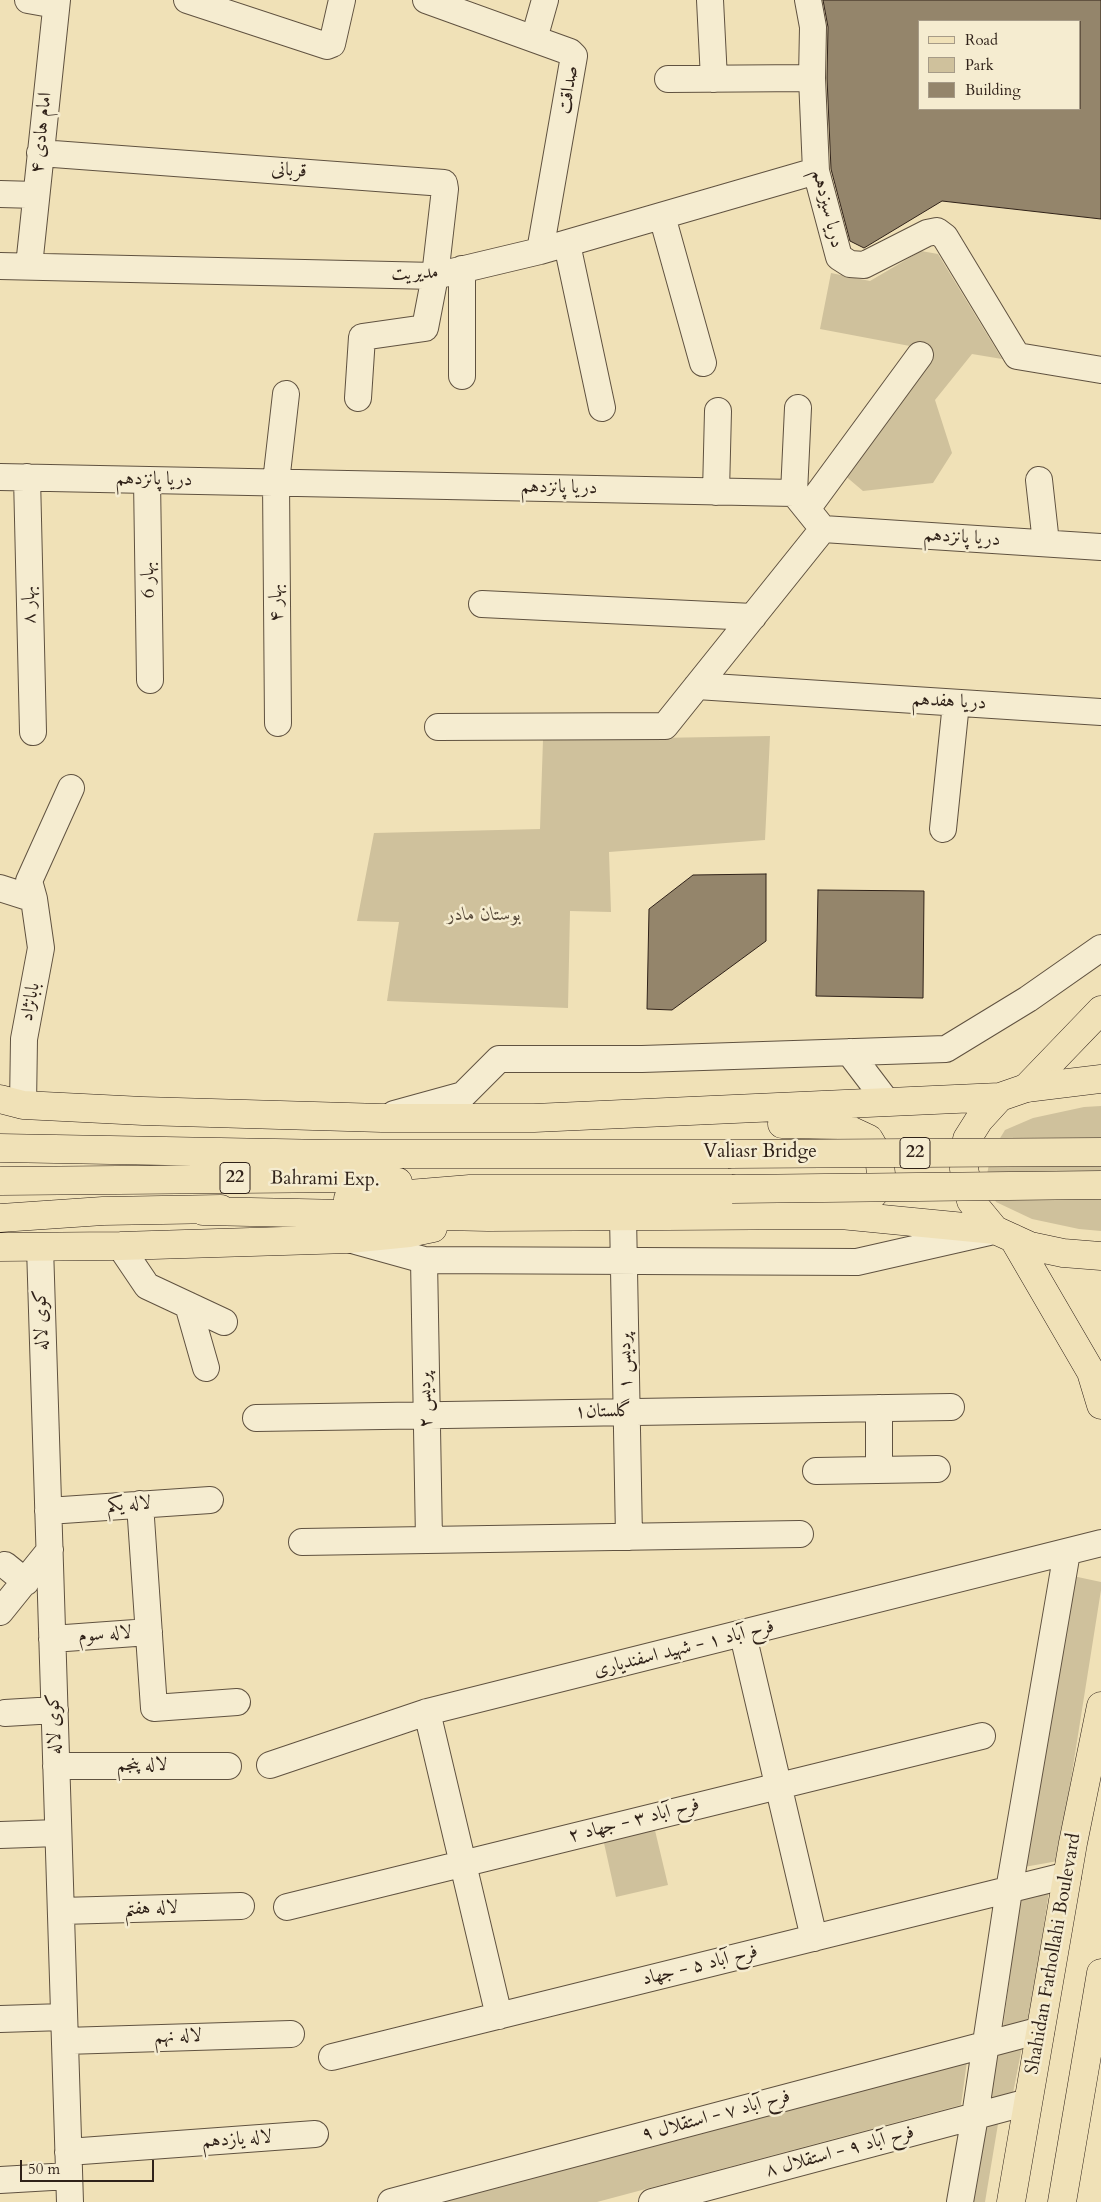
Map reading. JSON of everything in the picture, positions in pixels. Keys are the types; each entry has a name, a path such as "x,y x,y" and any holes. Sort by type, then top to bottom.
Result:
{"main road":[{"path":"1026,1088 1101,1010"},
{"path":"534,1118 1000,1098 1026,1088 1101,1078"},
{"path":"1000,1098 979,1120 967,1139 964,1169 971,1201 1004,1234 1091,1372 1101,1405"},
{"path":"11,1102 382,1118 534,1118 839,1125 869,1139 879,1156 881,1174 877,1190 870,1199 858,1210 841,1215"},
{"path":"99,1148 382,1118"},
{"name":"Bahrami Exp.","path":"0,1148 420,1154"},
{"name":"Valiasr Bridge","path":"420,1154 1101,1152"},
{"name":"Bahrami Exp.","path":"0,1181 353,1178 470,1189"},
{"name":"Valiasr Bridge","path":"470,1189 1101,1186"},
{"path":"203,1211 470,1189"},
{"path":"0,1218 103,1211 203,1211 488,1217 841,1215 1004,1234 1030,1246 1063,1253 1101,1256"},
{"path":"0,1247 120,1246 348,1239 409,1233 488,1217"},
{"name":"Shahidan Fathollahi Boulevard","path":"1011,2202 1068,1875 1101,1706"},
{"path":"1062,2202 1101,1973"}],"street":[{"path":"28,0 56,3"},
{"path":"187,0 327,46 332,44 342,0"},
{"name":"صداقت","path":"426,0 570,52 574,56 540,251"},
{"path":"534,39 545,0"},
{"path":"710,0 714,79"},
{"name":"دریا سیزدهم","path":"808,0 813,27 812,78 816,171 839,257 850,264 864,265 927,233 937,231 945,236 1017,356 1101,370"},
{"name":"امام هادی ۴","path":"28,266 56,3"},
{"path":"668,79 812,78"},
{"name":"قربانی","path":"40,153 444,183 445,189 435,276"},
{"name":"مدیریت","path":"0,266 435,276 567,244 816,171"},
{"path":"0,194 36,195"},
{"path":"662,216 703,363"},
{"path":"567,244 602,408"},
{"path":"462,270 462,376"},
{"path":"358,398 362,337 425,328 435,276"},
{"path":"801,501 920,355"},
{"name":"بهار ۴","path":"278,723 276,482 286,394"},
{"path":"438,727 665,726 823,529 801,501 798,408"},
{"path":"716,492 718,411"},
{"name":"دریا پانزدهم","path":"0,477 716,492 801,501"},
{"name":"بهار ۸","path":"27,477 33,732"},
{"name":"بهار 6","path":"148,480 150,680"},
{"path":"1040,480 1046,543"},
{"name":"دریا پانزدهم","path":"823,529 1101,546"},
{"path":"482,604 752,617"},
{"name":"دریا هفدهم","path":"697,686 1101,712"},
{"path":"943,829 956,703"},
{"name":"بابانژاد","path":"11,1102 41,948 34,900 29,881 71,788"},
{"path":"0,888 34,900"},
{"path":"382,1118 463,1094 498,1059 642,1060 946,1049 1028,999 1101,948"},
{"path":"849,1052 887,1102"},
{"name":"پردیس ۱","path":"623,1216 629,1537"},
{"path":"348,1239 424,1260 857,1262 1004,1234"},
{"path":"120,1246 147,1286 224,1322"},
{"name":"کوی لاله","path":"40,1247 70,2202"},
{"name":"پردیس ۲","path":"424,1260 429,1540"},
{"path":"188,1305 206,1368"},
{"name":"گلستان۱","path":"256,1418 951,1407"},
{"path":"878,1470 879,1408"},
{"path":"816,1471 937,1470"},
{"name":"لاله یکم","path":"48,1510 210,1500"},
{"path":"140,1504 149,1632"},
{"path":"302,1542 800,1534"},
{"name":"فرح آباد ۱ - شهید اسفندیاری","path":"270,1765 427,1712 1101,1543"},
{"path":"0,1612 50,1550"},
{"path":"960,2202 1009,1890 1067,1552"},
{"path":"5,1565 26,1582"},
{"name":"لاله سوم","path":"52,1639 149,1632 154,1708 237,1702"},
{"path":"743,1634 814,1938"},
{"path":"5,1713 54,1710"},
{"path":"427,1712 499,2016"},
{"name":"فرح آباد ۳ - جهاد ۲","path":"287,1907 982,1736"},
{"name":"لاله پنجم","path":"56,1766 228,1766"},
{"path":"0,1835 58,1833"},
{"name":"فرح آباد ۵ - جهاد","path":"332,2057 1068,1875"},
{"name":"لاله هفتم","path":"61,1911 242,1906"},
{"name":"لاله نهم","path":"0,2019 65,2029 291,2034"},
{"name":"فرح آباد ۷ - استقلال ۹","path":"391,2202 1041,2030"},
{"name":"فرح آباد ۹ - استقلال ۸","path":"652,2202 1028,2102"},
{"name":"لاله یازدهم","path":"0,2180 69,2164 316,2134"}],"green space":[{"path":"921,251 938,254 1002,359 972,354 935,400 952,453 933,483 863,491 843,474 931,350 820,329 831,273 870,281"},
{"name":"بوستان مادر","path":"770,736 765,840 609,852 611,912 570,911 568,1008 387,1001 399,922 357,921 374,833 540,829 543,740"},
{"path":"1101,1106 1101,1231 1079,1229 1032,1219 996,1202 986,1180 991,1153 1005,1130 1033,1118 1084,1107"},
{"path":"1073,1576 1101,1582 1101,1590 1058,1861 1024,1867"},
{"path":"653,1822 668,1885 616,1897 602,1834"},
{"path":"1049,1891 1030,2019 1003,2027 1020,1900"},
{"path":"1022,2047 1012,2098 982,2104 993,2048"},
{"path":"967,2061 961,2105 597,2202 440,2202"},
{"path":"998,2124 985,2202 963,2202 976,2126"}],"building":[{"path":"823,0 1101,0 1101,219 942,201 864,248 850,241 831,169 827,78 828,27"},
{"path":"766,874 766,941 672,1010 647,1009 649,909 693,875"},
{"path":"818,890 924,891 923,998 816,996"}]}
